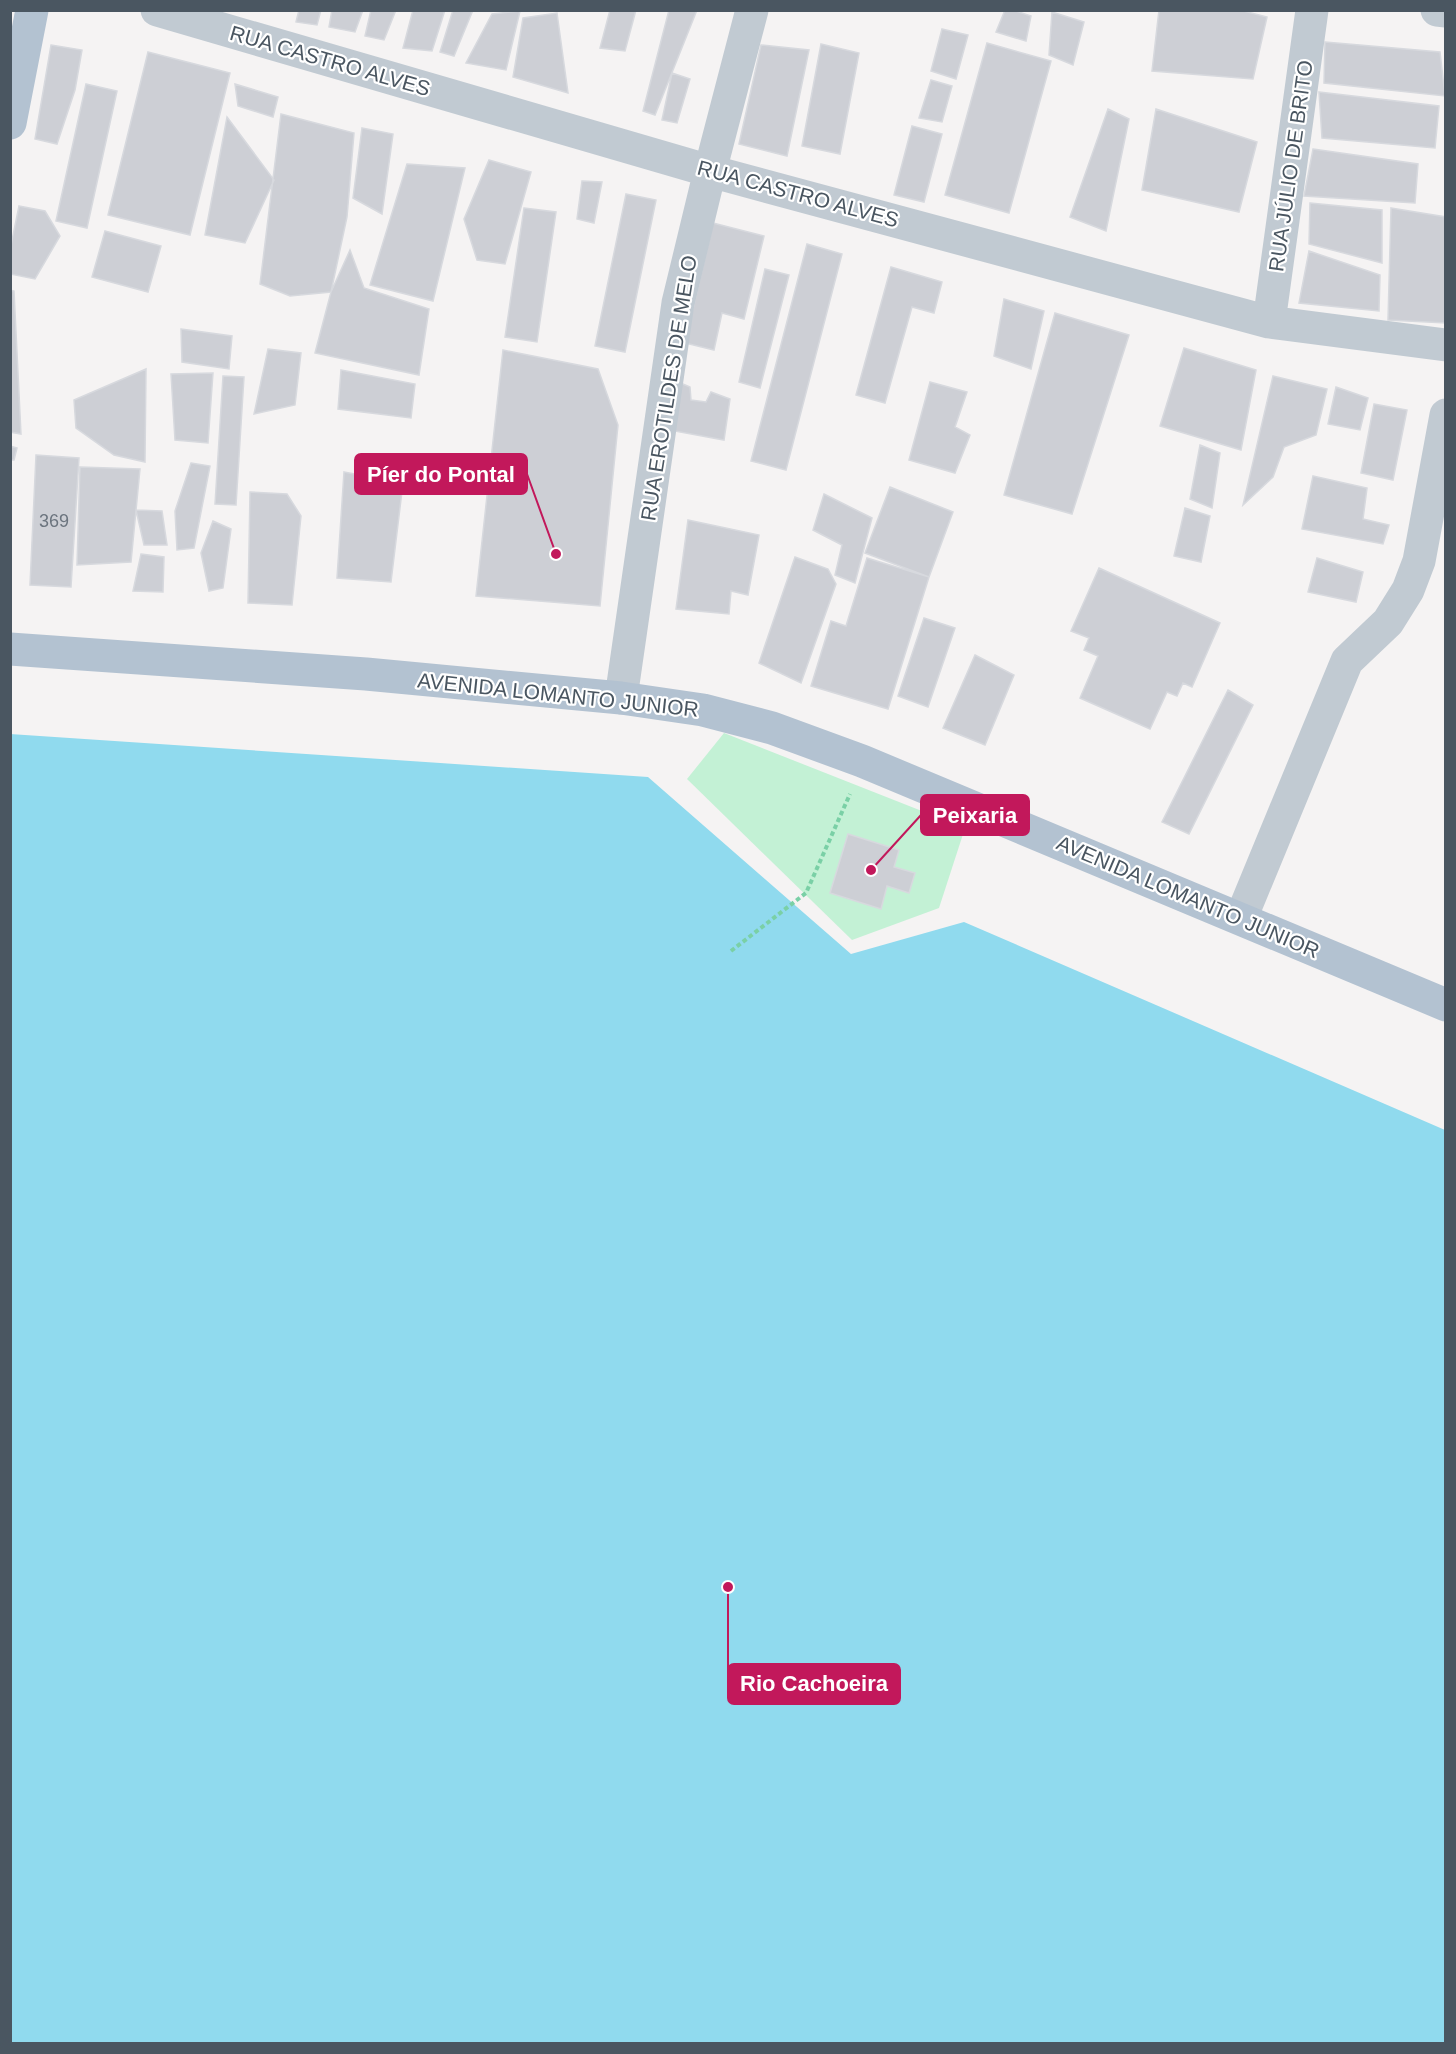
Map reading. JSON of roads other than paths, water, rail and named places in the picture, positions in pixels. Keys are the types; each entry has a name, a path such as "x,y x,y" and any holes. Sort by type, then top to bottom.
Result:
{"main road":[{"path":"10,123 32,10"},
{"name":"AVENIDA LOMANTO JUNIOR","path":"10,649 366,674 621,698 703,710 772,728 862,760 1446,1005"}],"street":[{"name":"RUA CASTRO ALVES","path":"158,10 710,171 1269,322 1446,345"},
{"name":"RUA EROTILDES DE MELO","path":"621,698 678,303 752,10"},
{"name":"RUA JÚLIO DE BRITO","path":"1269,322 1312,10"},
{"path":"1437,10 1446,11"},
{"path":"1241,918 1347,661 1388,622 1408,590 1419,561 1446,415"}],"water":[{"path":"10,734 648,777 851,954 964,922 1445,1130 1445,2043 11,2043"}],"place":[{"name":"Píer do Pontal","path":"556,554"},
{"name":"Peixaria","path":"871,870"},
{"name":"Rio Cachoeira","path":"728,1587"}]}
